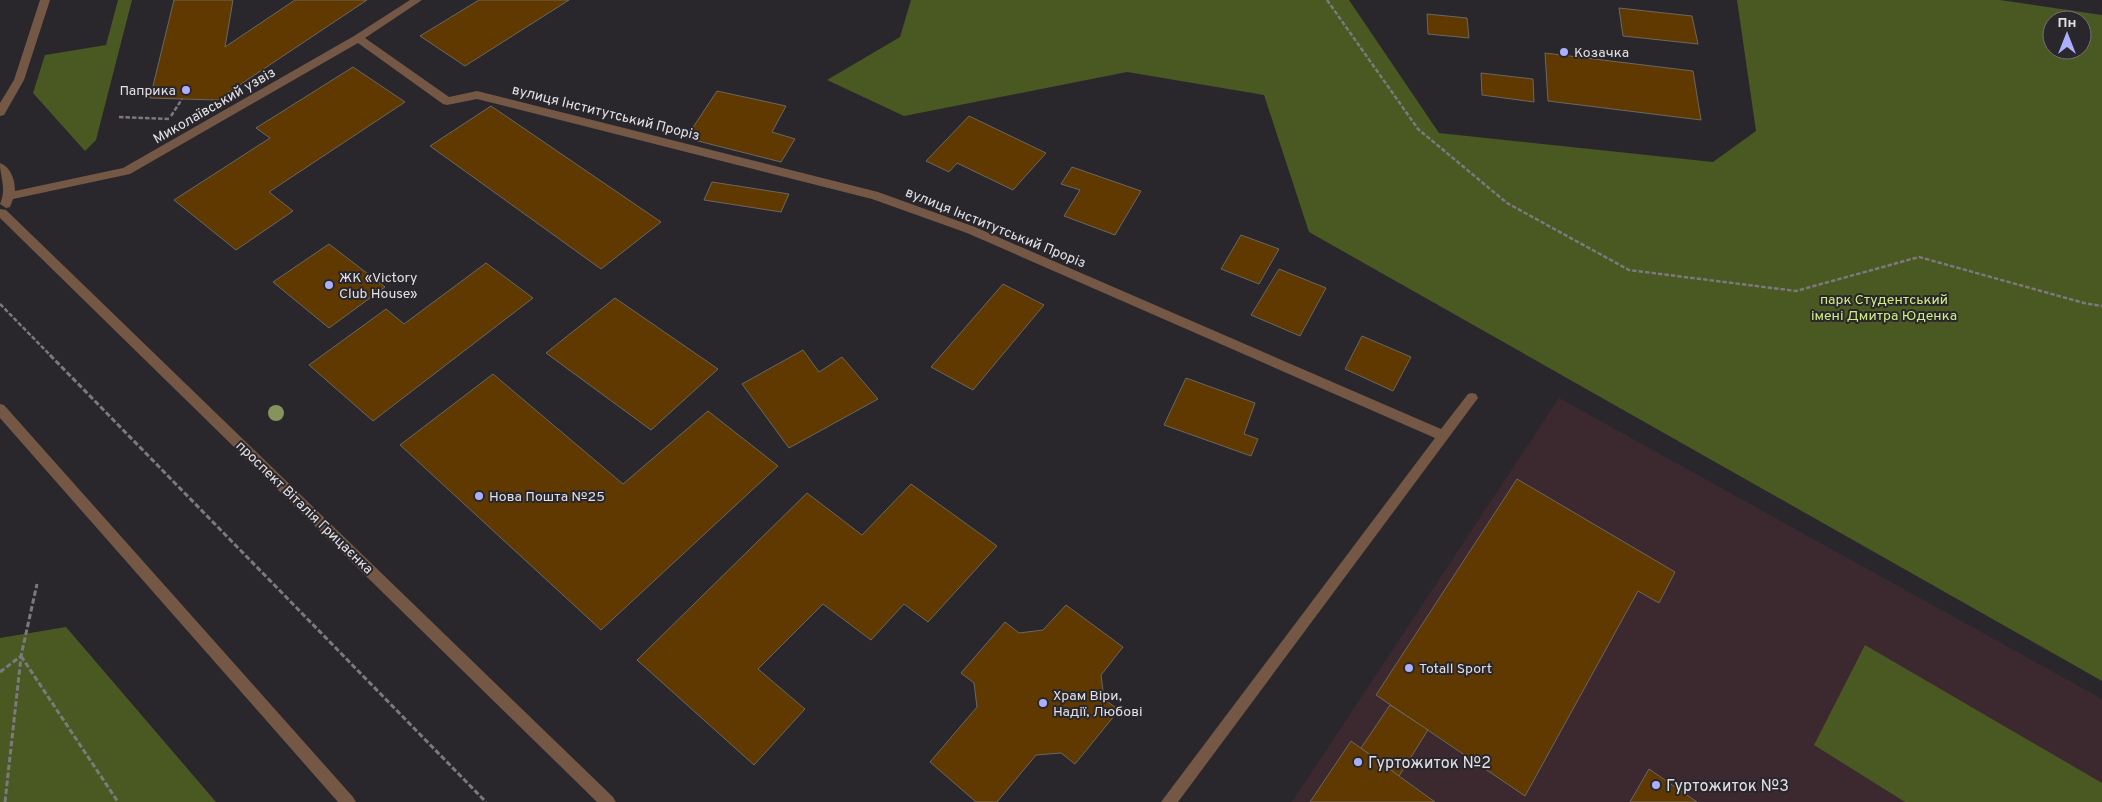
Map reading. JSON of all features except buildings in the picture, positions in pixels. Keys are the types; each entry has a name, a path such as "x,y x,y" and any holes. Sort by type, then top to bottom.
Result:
{"street":[{"path":"0,112 19,80 45,0"},
{"name":"Миколаївський узвіз","path":"10,196 126,171 358,38 418,0"},
{"name":"вулиця Інститутський Проріз","path":"358,38 447,101 477,95 874,195 954,224 1444,436"},
{"path":"0,168 4,170 10,182 10,196"},
{"name":"проспект Віталія Грицаєнка","path":"10,196 1,214 608,802"},
{"path":"1169,802 1472,398"},
{"path":"0,408 348,802"}],"path":[{"path":"1327,0 1418,129 1507,203 1629,270 1796,292 1919,257 2084,303 2102,306"},
{"path":"169,119 182,99"},
{"path":"0,304 486,802"},
{"path":"5,802 21,656 37,584"},
{"path":"0,672 21,656"},
{"path":"21,656 118,802"}],"shaded area":[{"path":"1559,398 2102,699 2102,802 1292,802"}],"green space":[{"path":"118,0 132,0 96,140 85,151 33,93 45,55 106,45"},
{"name":"парк Студентський імені Дмитра Юденка","path":"911,0 1349,0 1439,133 1713,162 1756,131 1737,0 2000,0 2068,10 2042,10 2042,60 2092,60 2092,14 2102,15 2102,681 1309,232 1264,95 1127,72 904,116 827,80 900,37"},
{"path":"66,627 216,802 0,802 0,638"},
{"path":"1865,645 2102,783 2102,802 1905,802 1814,745"}],"place":[{"name":"Козачка","path":"1564,52"},
{"name":"Паприка","path":"186,90"},
{"name":"ЖК «Victory Club House»","path":"329,285"},
{"name":"Нова Пошта №25","path":"479,496"},
{"name":"Totall Sport","path":"1409,668"},
{"name":"Храм Віри, Надії, Любові","path":"1043,703"},
{"name":"Гуртожиток №2","path":"1358,762"},
{"name":"Гуртожиток №3","path":"1656,785"}]}
